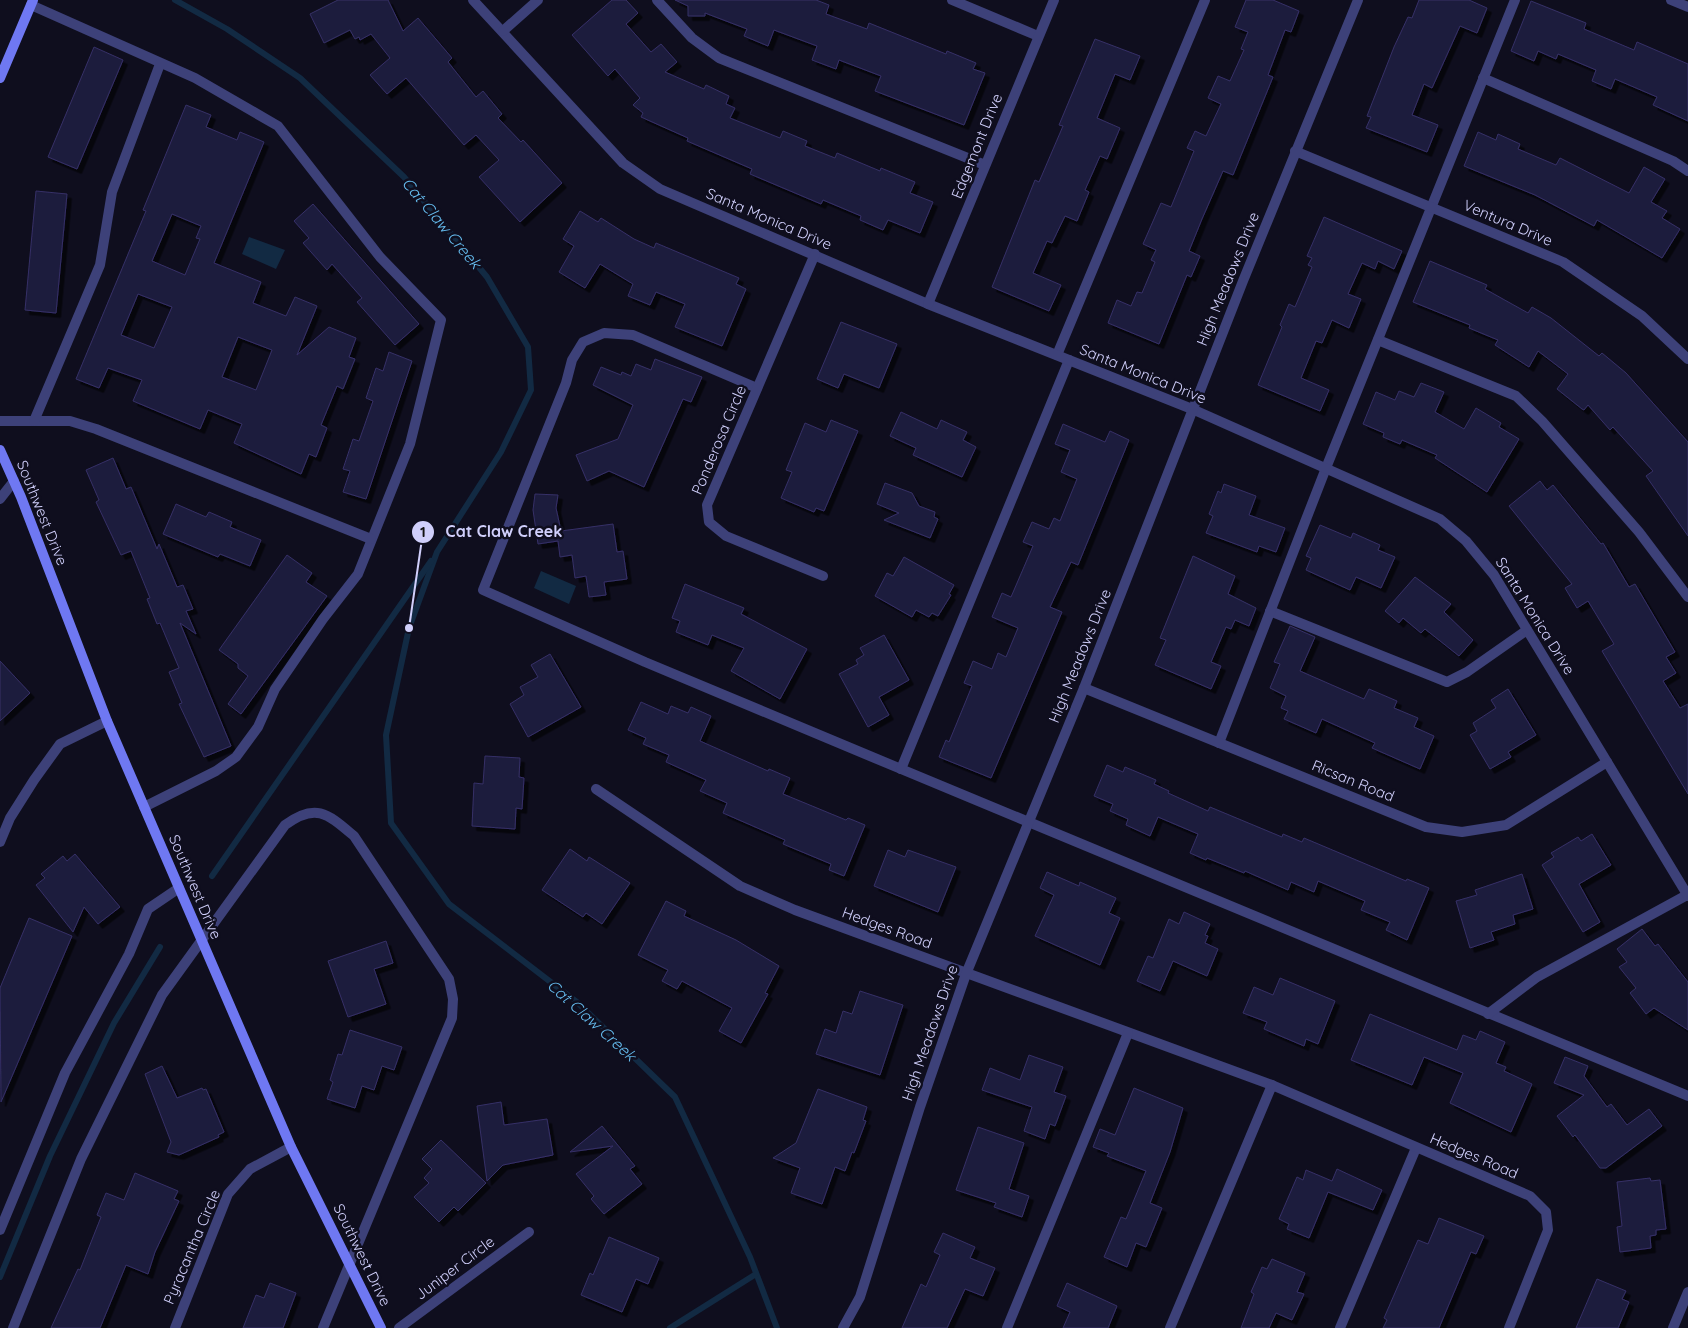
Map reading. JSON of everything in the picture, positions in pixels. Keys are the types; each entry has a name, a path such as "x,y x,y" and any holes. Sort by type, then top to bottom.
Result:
{"main road":[{"path":"0,78 32,2"},
{"name":"Southwest Drive","path":"0,450 14,481 107,721 291,1147 381,1328"}],"street":[{"name":"Santa Monica Drive","path":"473,0 503,31 572,110 623,163 660,189 928,304 1192,409 1440,519 1466,541 1494,575 1688,895"},
{"path":"503,31 538,0"},
{"path":"657,0 692,38 719,58 985,165"},
{"path":"952,0 1038,36"},
{"name":"Edgemont Drive","path":"928,304 1054,0"},
{"path":"1057,355 1205,0"},
{"name":"High Meadows Drive","path":"843,1328 860,1297 920,1107 966,974 1084,688 1192,409 1295,151 1358,0"},
{"path":"1219,743 1326,468 1515,0"},
{"path":"1671,0 1688,7"},
{"path":"32,2 160,64 194,78 278,126 380,258 441,320 410,444 358,574 323,619 275,689 258,727 236,757 216,771 144,807"},
{"path":"34,420 100,265 112,192 160,64"},
{"path":"1483,78 1673,161 1688,171"},
{"name":"Ventura Drive","path":"1295,151 1563,262 1642,316 1688,360"},
{"name":"Ponderosa Circle","path":"815,254 707,505 709,522 726,536 823,576"},
{"path":"757,388 632,335 604,333 583,342 572,360 566,383 483,590 645,662 1688,1096"},
{"path":"1378,340 1516,396 1542,421 1639,532 1688,597"},
{"path":"902,769 1069,360"},
{"path":"0,422 34,420 70,421 96,429 371,539"},
{"path":"0,499 14,481"},
{"path":"1270,611 1447,682 1467,672 1527,630"},
{"name":"Ricsan Road","path":"1084,688 1426,827 1462,832 1506,825 1607,762"},
{"path":"0,842 10,818 60,744 107,721"},
{"name":"Hedges Road","path":"596,788 740,886 795,910 966,974 1272,1085 1530,1196 1546,1212 1548,1230 1509,1328"},
{"path":"13,1328 81,1159 162,995 285,825 298,815 311,811 325,814 354,836 449,979 453,999 452,1018 323,1328"},
{"path":"0,1230 65,1073 129,954 148,909 179,888"},
{"path":"1488,1014 1537,977 1688,895"},
{"path":"1006,1328 1128,1033"},
{"path":"1170,1328 1272,1085"},
{"name":"Pyracantha Circle","path":"175,1328 228,1194 250,1169 291,1147"},
{"path":"1340,1328 1416,1148"},
{"name":"Juniper Circle","path":"399,1328 529,1232"},
{"path":"1673,1328 1688,1292"}],"water":[{"path":"249,237 285,250 276,269 242,254"},
{"path":"541,571 576,586 569,604 534,588"}],"building":[{"path":"338,0 388,0 403,31 418,18 452,58 448,62 476,97 483,91 502,114 498,118 521,142 523,140 562,183 520,222 479,177 499,160 476,135 464,145 406,78 387,94 370,75 390,58 371,34 360,40 359,37 355,39 350,30 324,43 310,14"},
{"path":"612,0 626,0 638,13 626,24 651,52 661,44 677,62 665,72 704,89 706,85 729,96 726,104 735,108 730,118 780,138 783,131 807,141 805,146 835,158 837,153 880,171 881,168 915,182 910,193 933,202 920,233 888,220 883,230 860,220 861,216 823,200 821,204 750,174 752,169 687,141 688,138 641,117 643,113 633,105 640,98 615,69 608,76 572,35"},
{"path":"675,0 816,0 829,5 826,14 867,29 869,23 946,54 947,51 976,63 973,69 985,73 964,125 875,91 881,76 839,60 836,69 812,60 817,46 774,30 768,46 744,36 747,29 705,13 705,16 688,16 688,6"},
{"path":"1246,0 1273,0 1299,11 1291,32 1285,30 1268,75 1273,77 1233,175 1223,171 1202,219 1189,251 1200,256 1191,277 1187,275 1159,344 1108,323 1117,300 1131,306 1137,292 1142,293 1155,262 1151,260 1156,250 1143,244 1161,203 1171,207 1194,151 1187,148 1195,131 1206,136 1221,104 1208,98 1218,76 1230,81 1244,50 1241,49 1248,32 1235,27"},
{"path":"1419,0 1469,0 1487,8 1477,33 1460,26 1432,88 1424,84 1412,115 1438,125 1427,152 1366,128 1371,117 1367,116 1394,47 1408,17 1412,18"},
{"path":"1531,1 1586,23 1584,29 1634,50 1637,42 1688,64 1688,121 1653,105 1657,97 1615,79 1611,89 1592,81 1596,70 1558,54 1556,59 1538,51 1534,61 1511,51"},
{"path":"1095,39 1140,56 1130,80 1115,74 1097,118 1120,128 1107,159 1100,156 1085,190 1089,192 1077,221 1065,216 1052,243 1047,241 1033,273 1061,285 1049,311 992,287 1035,180 1039,182 1063,126 1059,125"},
{"path":"94,47 123,60 77,169 48,157"},
{"path":"186,105 211,115 206,127 237,140 240,132 264,142 214,263 261,282 253,303 286,316 295,297 317,306 297,355 329,327 356,338 349,357 355,359 343,389 337,386 321,425 327,428 316,457 309,454 301,474 234,443 242,424 208,410 200,429 133,401 142,380 108,368 99,388 76,379 146,211 143,210","holes":["172,214 201,226 196,238 200,239 185,275 152,261","138,294 172,307 154,348 121,335","238,337 272,350 256,390 222,377"]},
{"path":"1478,132 1496,140 1498,134 1520,144 1518,149 1556,165 1560,158 1629,193 1644,167 1665,179 1651,202 1667,211 1662,218 1680,229 1662,258 1597,220 1594,226 1535,195 1464,166"},
{"path":"36,191 67,194 56,313 25,310"},
{"path":"313,204 419,324 395,345 357,302 362,298 332,264 327,270 303,243 309,238 294,221"},
{"path":"580,211 598,222 601,218 634,239 654,248 656,243 739,278 736,284 746,289 722,346 675,327 685,304 656,292 650,305 628,296 633,284 600,264 585,288 559,272 574,246 563,239"},
{"path":"1324,217 1402,251 1394,269 1378,261 1375,269 1362,263 1348,294 1361,299 1349,328 1332,320 1322,343 1316,341 1301,378 1329,390 1320,411 1258,385 1282,327 1280,325 1289,304 1295,307 1312,267 1308,265 1312,258 1307,256"},
{"path":"1430,261 1487,285 1485,289 1528,313 1532,307 1551,318 1599,356 1602,353 1626,373 1688,442 1688,536 1646,476 1653,471 1613,427 1610,430 1588,405 1584,410 1582,409 1557,389 1568,374 1538,351 1529,367 1495,345 1498,340 1469,328 1470,325 1413,302"},
{"path":"841,322 897,344 879,388 844,374 838,388 817,379"},
{"path":"389,352 412,361 366,499 343,492 350,471 343,469 353,439 359,441 373,401 366,398 376,368 383,371"},
{"path":"655,359 702,377 691,402 683,399 644,487 609,471 587,481 576,455 618,439 633,405 593,385 601,367 621,375 622,372 631,376 636,364 651,370"},
{"path":"1421,383 1444,392 1435,412 1464,429 1476,408 1501,423 1499,427 1519,439 1487,492 1435,458 1437,455 1402,440 1400,444 1383,437 1384,433 1363,424 1376,392 1395,400 1399,391 1414,397"},
{"path":"901,412 937,429 941,420 967,432 963,440 976,447 962,477 913,455 916,448 890,436"},
{"path":"831,420 858,431 824,511 816,508 814,512 781,498 792,472 786,470 805,423 826,432"},
{"path":"1063,424 1105,442 1110,431 1129,440 1078,565 1071,562 1050,607 1062,612 991,778 939,757 946,740 949,742 972,686 964,683 973,661 992,669 998,653 1006,657 1018,628 992,617 1002,593 1011,597 1033,546 1023,542 1032,522 1049,529 1054,518 1060,521 1077,479 1061,472 1070,450 1055,444"},
{"path":"113,458 126,489 131,487 157,549 159,544 177,587 183,585 193,609 186,611 196,634 180,623 231,746 204,757 179,704 182,703 169,672 179,668 160,623 157,624 147,599 150,598 131,551 121,555 96,502 99,500 86,470"},
{"path":"1540,481 1547,490 1553,485 1601,544 1603,543 1629,587 1635,584 1675,652 1666,657 1676,673 1663,681 1680,708 1688,704 1688,794 1602,651 1614,644 1588,601 1577,608 1565,588 1572,584 1509,506"},
{"path":"885,483 912,493 919,506 935,512 934,517 938,519 930,538 884,520 899,513 877,504"},
{"path":"1224,484 1256,496 1249,515 1285,528 1276,552 1259,546 1257,552 1206,533 1213,516 1209,514 1218,491 1221,493"},
{"path":"535,494 558,495 556,508 561,531 613,524 617,552 623,551 627,579 604,582 606,595 589,597 586,576 575,578 572,555 560,557 558,541 538,544 533,510"},
{"path":"176,504 206,517 209,512 232,522 230,527 261,540 250,566 220,554 218,557 163,534"},
{"path":"1320,525 1351,538 1353,533 1380,545 1378,550 1395,557 1381,588 1356,577 1350,590 1306,570 1311,558 1306,556"},
{"path":"287,555 312,573 306,582 327,596 241,714 228,704 248,676 238,668 238,664 219,650"},
{"path":"1193,556 1235,576 1228,594 1256,608 1249,626 1235,620 1231,629 1226,627 1211,662 1221,666 1211,689 1155,665 1166,640 1160,638"},
{"path":"904,557 954,585 949,594 951,595 938,616 932,613 929,617 916,610 912,617 875,596 887,573 893,576"},
{"path":"1415,577 1451,604 1444,612 1473,640 1459,656 1425,629 1421,633 1403,618 1399,623 1385,611"},
{"path":"685,584 744,608 741,614 807,649 780,699 731,671 744,648 712,635 708,645 676,632 680,621 672,618"},
{"path":"1290,626 1315,637 1300,671 1364,699 1369,689 1397,701 1394,708 1418,718 1414,727 1434,736 1420,769 1372,748 1375,743 1322,719 1316,733 1284,719 1288,711 1281,708 1286,696 1270,688 1280,664 1274,662"},
{"path":"884,635 909,680 879,697 889,715 868,727 839,674 858,664 856,660 864,655 860,648"},
{"path":"550,654 581,707 528,737 510,704 524,695 520,687 538,677 531,665"},
{"path":"0,661 30,693 0,721"},
{"path":"1508,689 1536,735 1508,752 1511,757 1490,769 1470,735 1477,731 1473,723 1496,708 1491,700"},
{"path":"641,702 668,714 671,706 688,713 691,707 711,716 700,741 768,771 769,769 790,778 783,794 846,820 848,818 865,825 844,876 829,870 831,864 783,844 785,840 723,813 727,803 700,791 706,780 666,762 669,755 643,744 646,738 628,730"},
{"path":"485,756 520,758 519,777 524,778 522,809 516,808 515,829 472,826 474,783 483,784"},
{"path":"1107,765 1123,772 1125,767 1156,780 1154,784 1169,791 1168,793 1208,811 1210,807 1282,837 1283,834 1302,842 1304,838 1406,881 1407,879 1429,888 1407,940 1386,930 1390,922 1361,910 1365,901 1318,881 1314,892 1291,882 1288,890 1245,871 1244,873 1190,853 1198,834 1158,817 1150,836 1126,825 1128,819 1110,811 1113,804 1094,796"},
{"path":"1592,834 1611,865 1579,884 1600,922 1583,932 1542,865 1554,857 1551,853 1578,837 1581,841"},
{"path":"570,849 587,861 589,857 630,883 602,924 586,913 583,917 542,890"},
{"path":"888,850 905,857 908,850 956,867 938,912 874,886"},
{"path":"75,854 120,907 98,924 84,907 73,932 36,885 45,878 41,874 63,856 67,861"},
{"path":"1047,872 1079,886 1080,882 1116,898 1109,913 1120,918 1100,965 1035,936 1054,895 1040,888"},
{"path":"1522,874 1533,909 1513,915 1515,924 1491,932 1494,940 1470,948 1456,901 1477,895 1475,890"},
{"path":"666,901 686,911 684,916 736,940 779,966 765,993 768,994 741,1043 719,1031 732,1008 682,981 677,989 662,981 668,970 638,955"},
{"path":"1184,912 1210,924 1205,935 1208,936 1205,943 1218,949 1207,976 1173,961 1160,991 1137,981 1148,956 1153,958 1169,919 1179,924"},
{"path":"29,918 72,936 1,1102 0,988"},
{"path":"1642,929 1655,946 1658,944 1688,982 1688,1030 1654,1008 1646,1014 1630,993 1636,988 1619,967 1627,962 1617,949"},
{"path":"386,941 393,963 374,969 386,1004 348,1017 328,961"},
{"path":"1280,978 1335,1001 1318,1044 1306,1039 1304,1046 1264,1029 1267,1022 1243,1013 1254,987 1273,995"},
{"path":"860,991 903,1005 880,1075 816,1054 825,1029 836,1033 843,1011 852,1014"},
{"path":"1370,1014 1457,1050 1463,1035 1476,1040 1480,1031 1505,1042 1496,1063 1506,1067 1504,1071 1532,1084 1511,1132 1450,1103 1463,1073 1424,1057 1412,1085 1351,1060"},
{"path":"350,1030 402,1047 394,1070 382,1066 374,1090 362,1086 355,1108 327,1099 333,1082 330,1080 338,1054 342,1055"},
{"path":"1029,1055 1063,1067 1054,1092 1066,1096 1055,1126 1050,1124 1045,1139 1024,1131 1032,1107 982,1090 990,1068 1020,1080"},
{"path":"1565,1057 1588,1066 1584,1076 1607,1107 1611,1104 1627,1125 1649,1109 1662,1126 1606,1168 1600,1168 1575,1135 1573,1137 1557,1116 1584,1095 1554,1083"},
{"path":"162,1066 177,1098 202,1088 203,1090 206,1089 224,1132 218,1135 219,1137 179,1155 167,1152 171,1142 145,1074"},
{"path":"1134,1088 1183,1108 1170,1152 1150,1203 1162,1208 1146,1247 1136,1243 1127,1267 1104,1257 1121,1217 1126,1219 1146,1171 1107,1156 1109,1153 1093,1147 1100,1129 1115,1135"},
{"path":"818,1089 867,1107 863,1120 866,1121 854,1153 852,1152 845,1171 835,1167 822,1204 791,1193 800,1168 773,1158 796,1143"},
{"path":"501,1102 504,1125 547,1119 553,1155 503,1165 487,1181 477,1106"},
{"path":"602,1126 635,1166 630,1169 642,1184 604,1214 591,1199 594,1196 576,1174 613,1146 570,1152"},
{"path":"978,1127 1024,1143 1009,1189 1029,1196 1022,1217 994,1207 996,1203 956,1190"},
{"path":"441,1140 486,1183 458,1211 454,1207 439,1222 414,1197 429,1183 424,1178 432,1169 422,1159"},
{"path":"1337,1169 1382,1190 1373,1210 1328,1192 1309,1238 1287,1229 1289,1224 1279,1219 1297,1177 1303,1180 1306,1170 1332,1181"},
{"path":"135,1173 178,1191 174,1199 179,1201 155,1252 148,1274 126,1265 100,1328 51,1328 78,1269 80,1270 101,1217 97,1215 106,1193 124,1200"},
{"path":"1650,1178 1651,1181 1660,1180 1666,1229 1656,1230 1656,1235 1650,1236 1651,1248 1620,1252 1617,1227 1622,1226 1617,1182"},
{"path":"1439,1218 1484,1236 1476,1254 1471,1252 1439,1328 1383,1328 1387,1320 1384,1318 1418,1240 1428,1244"},
{"path":"943,1233 975,1247 970,1258 995,1268 983,1296 965,1289 947,1328 902,1328 921,1284 926,1287 940,1255 934,1252"},
{"path":"609,1237 659,1258 648,1284 636,1279 622,1312 581,1295 590,1273 593,1275"},
{"path":"1272,1259 1305,1273 1297,1292 1304,1294 1292,1320 1276,1313 1269,1328 1241,1328 1254,1294 1251,1292 1262,1267 1267,1269"},
{"path":"1597,1279 1626,1291 1622,1299 1629,1302 1618,1328 1576,1328"},
{"path":"270,1283 296,1293 283,1328 243,1328 256,1295 264,1298"},
{"path":"1067,1283 1117,1306 1108,1328 1063,1328 1070,1312 1057,1306"}],"waterway":[{"name":"Cat Claw Creek","path":"175,0 227,29 300,78 404,177 487,277 528,347 531,390 501,452 437,552 409,628 386,735 391,823 449,904 578,1003 675,1097 750,1257 777,1328"},
{"path":"212,876 431,561"},
{"path":"0,1277 50,1156 114,1023 160,947"},
{"path":"670,1328 756,1274"}],"place":[{"name":"Cat Claw Creek","path":"409,628"}]}
